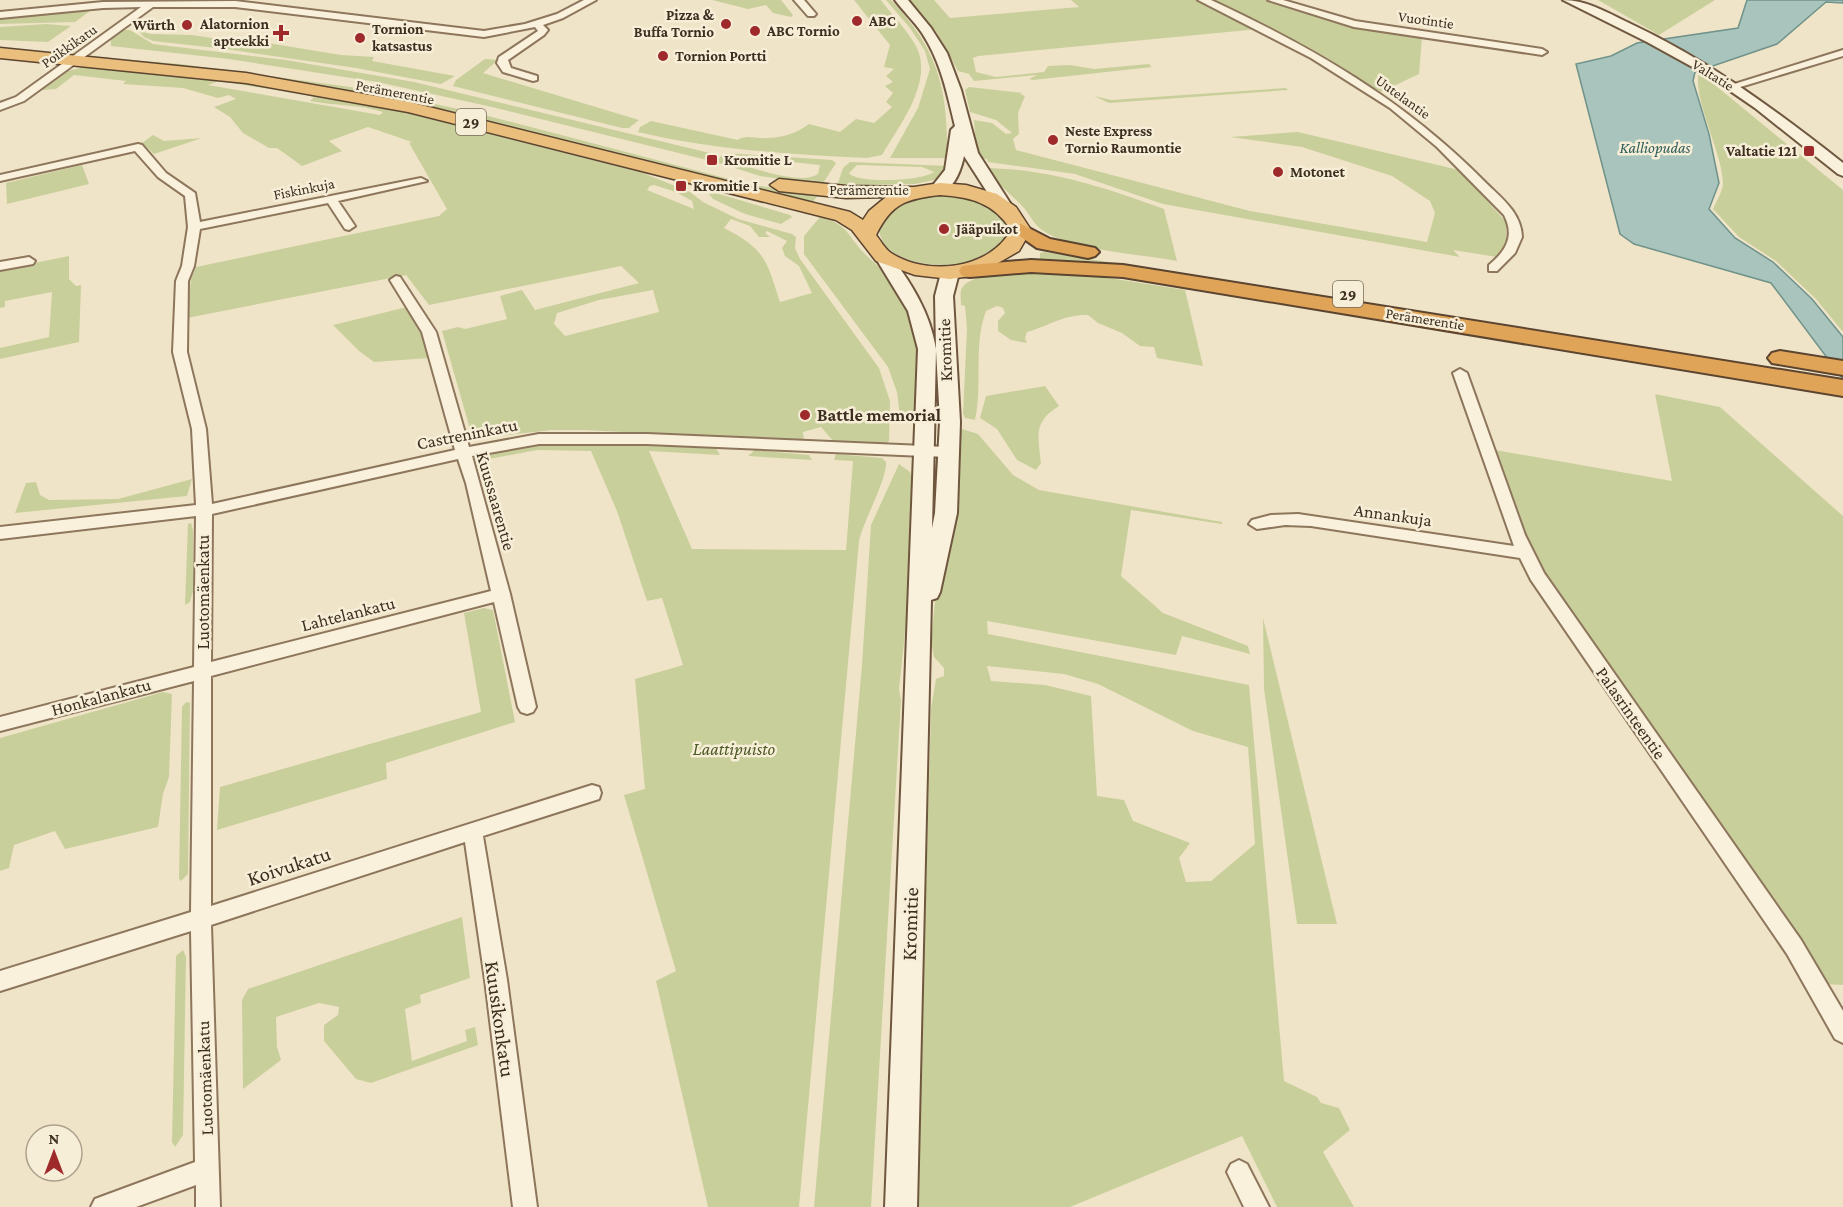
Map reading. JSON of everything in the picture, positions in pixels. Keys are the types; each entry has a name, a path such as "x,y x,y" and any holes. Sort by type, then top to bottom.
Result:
{"highway":[{"name":"Perämerentie","path":"0,44 246,78 409,107 743,193 828,211 851,219 867,234"},
{"name":"Perämerentie","path":"0,53 75,54 245,68 380,88 513,118 697,166 786,186 846,192 931,190"},
{"name":"29","path":"960,272 915,269 883,257 872,246 867,234 869,221 886,205 931,190 974,192 1002,203 1018,220 1022,230"},
{"name":"Perämerentie","path":"1022,230 1044,244 1064,249 1467,313 1619,332 1788,369 1843,388"},
{"path":"960,272 1011,248 1022,230"},
{"name":"Perämerentie","path":"960,272 1031,266 1123,270 1788,369 1843,368"}],"main road":[{"path":"901,0 917,18 939,51 950,76 974,162 1002,203"},
{"name":"Valtatie","path":"1569,0 1647,36 1709,71 1733,86 1843,171"},
{"path":"931,190 951,178 954,169 959,114"},
{"name":"Kromitie","path":"883,257 906,287 925,329 919,641 901,1207"},
{"name":"Kromitie","path":"919,641 946,513 950,423 946,380 944,296 960,272"}],"street":[{"path":"0,15 136,4 254,6 484,34 513,31 537,24 591,0"},
{"path":"799,0 811,15"},
{"name":"Uutelantie","path":"1203,0 1255,24 1355,82 1430,135 1509,213 1515,223 1512,250 1493,268"},
{"name":"Vuotintie","path":"1273,0 1354,24 1542,52"},
{"name":"Poikkikatu","path":"0,105 20,99 136,4"},
{"name":"Poikkikatu","path":"0,105 152,4"},
{"path":"533,78 507,70 502,63 503,59 542,33 543,30 537,24"},
{"path":"1733,86 1843,53"},
{"name":"Luotomäenkatu","path":"0,178 138,147 162,175 189,192 194,227 182,290 180,352 201,444 203,511 201,919 208,1207"},
{"name":"Fiskinkuja","path":"194,227 421,181"},
{"path":"331,199 349,226"},
{"path":"0,266 29,261"},
{"name":"Kuussaarentie","path":"396,280 416,308 429,332 462,453 474,483 527,707"},
{"name":"Palasrinteentie","path":"1460,374 1525,553 1546,592 1794,947 1843,1032"},
{"name":"Castreninkatu","path":"0,533 203,511 293,493 462,453 539,440 586,437 948,452"},
{"name":"Annankuja","path":"1257,524 1273,519 1301,518 1348,528 1525,553"},
{"name":"Lahtelankatu","path":"202,670 502,594"},
{"name":"Honkalankatu","path":"0,724 202,670"},
{"name":"Koivukatu","path":"0,981 201,919 592,792"},
{"name":"Kuusikonkatu","path":"472,832 496,980 525,1207"},
{"path":"103,1207 208,1169"},
{"path":"1239,1172 1257,1207"}],"green space":[{"path":"712,0 781,0 793,15 791,17 773,13 766,5 748,9"},
{"path":"854,0 881,0 914,42 921,61 921,75 912,104 882,155 867,158 752,150 695,143 638,132 640,127 651,121 738,140 744,137 784,136 809,124 840,132 856,119 874,123 892,107 886,102 893,93 885,86 893,82 886,76 894,69 884,67 890,45"},
{"path":"886,0 891,0 920,36 937,71 942,90 947,131 945,158 890,158 918,108 930,69 925,51 910,28"},
{"path":"909,0 934,0 950,18 1079,7 1071,0 1196,0 1259,29 978,56 973,58 976,72 996,77 1044,72 1048,66 1070,65 1094,69 1149,64 1152,67 1033,80 1029,79 1037,75 974,81 969,74 958,71 937,33"},
{"path":"1208,0 1266,0 1353,26 1422,37 1419,74 1381,92 1267,27"},
{"path":"1598,0 1715,0 1659,35"},
{"path":"94,8 75,22 0,24 0,18"},
{"path":"46,24 71,26 48,42 0,40 0,27"},
{"path":"122,30 130,30 153,44 286,60 414,82 714,154 707,160 492,107 377,82 229,59 111,46 111,39"},
{"path":"139,31 232,41 216,48 153,41 144,37"},
{"path":"249,40 341,55 374,57 372,61 455,76 441,84 356,68 225,49 235,42"},
{"path":"96,57 180,64 365,89 477,113 748,184 818,195 813,202 742,188 418,104 243,73"},
{"path":"485,59 498,60 483,73 639,120 629,128 622,128 453,86 456,80"},
{"path":"89,66 185,74 298,90 403,111 643,173 690,192 703,202 738,219 792,234 796,237 795,248 800,259 879,368 890,401 889,441 886,444 834,442 821,427 803,432 804,441 583,430 552,430 481,438 470,429 442,331 458,327 465,329 507,319 500,296 522,290 535,310 639,283 621,266 429,305 406,275 187,318 191,279 196,267 439,216 447,209 409,143 412,142 368,127 329,141 342,151 302,166 277,148 269,148 243,133 230,117 214,107 236,99 229,95 218,98 183,88 123,84 126,81 74,75 56,89 42,90 67,71","holes":["219,81 314,97 310,101 383,112 380,115 208,85","654,185 676,192 692,201 694,209 647,190","731,219 750,226 759,237 770,237 765,233 767,231 787,241 782,248 785,256 799,266 812,293 780,302 767,265 756,249 738,235 724,228","653,290 659,312 565,336 554,324 557,313 599,300"]},
{"path":"1699,72 1843,190 1843,332 1816,299 1776,261 1739,237 1713,209 1723,183 1718,156 1703,110 1698,83"},
{"path":"969,87 1023,93 1020,94 1025,96 1018,113 1019,134 1013,139 1016,150 1250,211 1427,242 1435,213 1430,201 1392,176 1302,147 1230,137 1298,132 1459,170 1507,223 1505,249 1497,257 1453,250 1460,257 1163,204 1075,174 988,162 987,159 982,159 976,147 974,120 992,123 1006,134 1012,133 996,120 970,112 965,90"},
{"path":"1286,88 1288,90 1109,103 1094,96 1111,100"},
{"path":"153,135 164,141 202,138 154,154 142,143"},
{"path":"728,153 832,160 836,163 822,185 760,176 716,162","holes":["732,156 820,165 818,174 799,178 761,171 729,158"]},
{"path":"850,162 949,166 939,179 915,184 837,186 843,168","holes":["857,165 922,167 934,172 917,178 890,180 864,179 849,173"]},
{"path":"82,165 89,184 7,204 6,183"},
{"path":"985,168 1032,172 1076,181 1164,209 1177,261 1091,248 1074,244 1045,232"},
{"path":"716,193 792,217 781,224 745,214 713,199 709,194"},
{"path":"937,195 977,200 992,209 1008,224 1006,243 983,259 955,265 920,263 891,251 882,240 879,226 885,218 897,206 918,198"},
{"path":"820,217 845,229 862,251 885,273 908,311 917,343 916,414 900,416 897,392 888,367 804,254 804,236"},
{"path":"1040,253 1180,273 1092,261 1040,260"},
{"path":"69,256 69,279 76,286 81,285 79,342 0,359 0,348 49,337 52,292 5,301 5,307 0,308 0,270"},
{"path":"1023,272 1090,275 1185,290 1203,366 1157,358 1154,347 1140,346 1122,333 1098,323 1088,315 1063,319 1027,332 1025,338 1027,343 1011,340 998,331 998,321 1005,313 1003,308 997,306 986,311 982,324 975,420 965,418 963,414 967,329 965,306 961,305 961,290 971,281 979,278"},
{"path":"407,307 421,332 429,358 374,362 359,351 333,325"},
{"path":"1045,386 1059,406 1041,424 1039,437 1041,463 1036,470 1017,460 997,429 980,418 986,396"},
{"path":"1655,394 1720,407 1843,516 1843,985 1823,984 1554,591 1525,542 1489,449 1672,481"},
{"path":"959,428 978,434 1013,475 1039,490 1222,522 1222,524 1131,510 1121,576 1163,613 1248,646 1250,654 1182,636 1176,655 987,621 988,634 1249,685 1284,1081 1317,1097 1321,1103 1339,1108 1350,1130 1323,1152 1354,1207 1277,1207 1242,1136 1070,1207 917,1207 931,709 936,679 944,676 944,668 934,657 931,642 935,601 955,515","holes":["987,666 1064,674 1098,684 1193,731 1248,747 1255,844 1211,881 1186,882 1179,858 1190,843 1133,821 1124,800 1097,796 1091,696 1045,685 991,681"]},
{"name":"Laattipuisto","path":"567,442 716,448 720,455 649,451 692,549 846,550 853,461 834,460 836,454 882,458 886,462 883,479 859,541 799,1207 708,1207 656,981 676,971 624,795 645,789 635,679 683,665 662,598 647,601 617,511 591,451 537,450 484,460 483,457 497,451"},
{"path":"755,450 809,455 812,460 748,456"},
{"path":"899,464 910,472 913,480 912,532 899,689 901,700 871,1207 814,1207 862,665 871,525"},
{"path":"192,479 187,496 15,513 26,483 36,482 40,495 49,500 118,499"},
{"path":"191,523 193,591 190,602 185,605 188,524"},
{"path":"484,608 493,610 515,722 386,763 387,779 217,830 220,787 481,712 464,613"},
{"path":"1263,618 1337,924 1297,924 1264,689"},
{"path":"163,692 172,694 169,777 163,794 158,827 65,849 55,831 14,845 9,868 0,871 0,738"},
{"path":"186,702 190,703 188,874 181,881 179,879 182,707"},
{"path":"462,917 470,978 420,995 421,1003 405,1009 412,1061 467,1041 465,1030 475,1027 478,1045 371,1083 356,1079 324,1041 324,1025 338,1015 339,1007 319,1003 276,1017 277,1047 281,1060 243,1089 242,1000 248,989"},
{"path":"183,950 186,957 183,1135 175,1147 172,1142 176,956"}],"water":[{"name":"Kalliopudas","path":"1747,0 1843,0 1843,3 1826,2 1777,44 1695,72 1693,81 1709,134 1719,183 1709,209 1735,238 1773,262 1812,299 1843,337 1843,379 1771,283 1634,244 1620,234 1576,64 1611,56 1637,43 1738,28"}],"place":[{"name":"ABC","path":"857,21"},
{"name":"Pizza & Buffa Tornio","path":"726,24"},
{"name":"Würth","path":"187,25"},
{"name":"ABC Tornio","path":"755,31"},
{"name":"Alatornion apteekki","path":"281,33"},
{"name":"Tornion katsastus","path":"360,38"},
{"name":"Tornion Portti","path":"663,56"},
{"name":"Neste Express Tornio Raumontie","path":"1053,140"},
{"name":"Valtatie 121","path":"1809,151"},
{"name":"Kromitie L","path":"712,160"},
{"name":"Motonet","path":"1278,172"},
{"name":"Kromitie I","path":"681,186"},
{"name":"Jääpuikot","path":"944,229"},
{"name":"Battle memorial","path":"805,415"}]}
